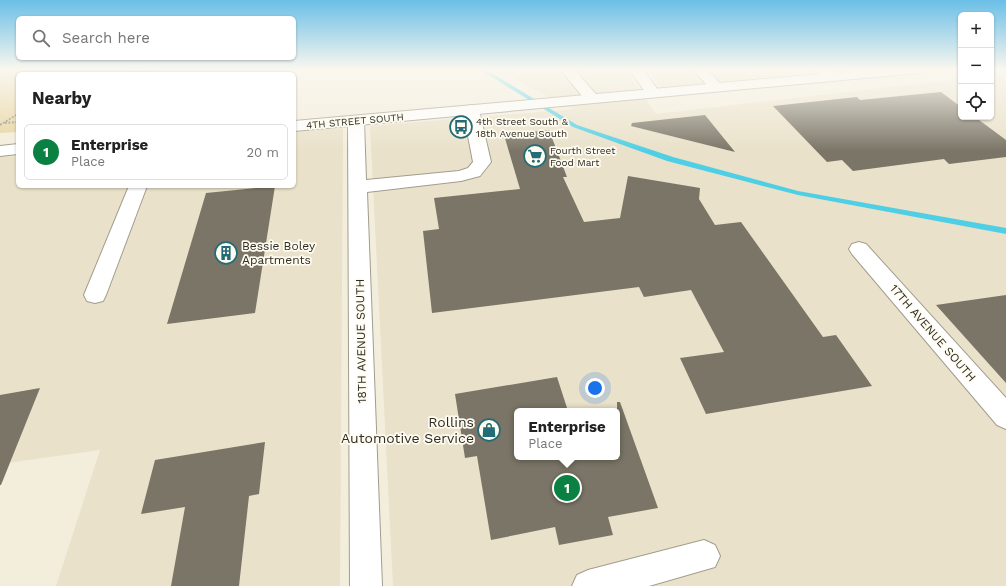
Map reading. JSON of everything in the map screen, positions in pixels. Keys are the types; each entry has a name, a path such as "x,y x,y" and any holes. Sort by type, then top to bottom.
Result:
{"main road":[{"name":"4TH STREET SOUTH","path":"296,126 624,96"},
{"path":"358,187 461,176 474,172 482,162 471,110"},
{"name":"18TH AVENUE SOUTH","path":"356,121 366,586"},
{"path":"0,151 16,149"},
{"path":"95,295 137,188"},
{"name":"17TH AVENUE SOUTH","path":"859,249 1006,417"},
{"path":"588,586 704,556"}],"path":[{"path":"4,123 16,115"},
{"path":"0,124 16,122"}],"shaded area":[{"path":"0,96 16,96 16,132 0,133"},
{"path":"548,96 644,96 656,114 810,96 958,96 958,120 994,120 994,96 1006,96 1006,586 393,586 370,126 573,109"},
{"path":"343,128 340,586 56,586 100,450 0,464 0,157 16,156 16,188 296,188 296,132"}],"building":[{"path":"897,96 947,96 958,105 958,120 979,120 1006,140 1006,157 949,164 944,159 853,171 842,160 827,162 773,106 857,97 860,100"},
{"path":"705,115 735,152 631,126 632,123"},
{"path":"549,130 567,177 563,177 584,222 620,218 628,176 700,188 699,199 715,225 741,222 823,337 836,335 872,386 706,414 680,358 724,352 691,290 644,297 639,287 432,313 423,231 439,229 434,198 520,189 504,135"},
{"name":"Bessie Boley Apartments","path":"255,188 275,188 255,313 167,324 206,193"},
{"path":"1006,295 1006,383 936,305"},
{"path":"557,377 567,408 514,408 514,460 620,460 620,408 617,408 617,402 620,402 658,508 608,517 613,535 559,545 555,527 491,540 477,456 465,458 455,394"},
{"path":"40,388 1,485 0,485 0,395"},
{"path":"265,442 259,494 249,496 239,586 171,586 185,507 141,514 155,460"}],"waterway":[{"path":"527,96 575,126 670,159 798,193 1006,231"}],"place":[{"name":"4th Street South & 18th Avenue South","path":"461,127"},
{"name":"Fourth Street Food Mart","path":"535,156"},
{"name":"Bessie Boley Apartments","path":"226,253"},
{"name":"Rollins Automotive Service","path":"489,430"},
{"name":"Enterprise","path":"567,488"}]}
